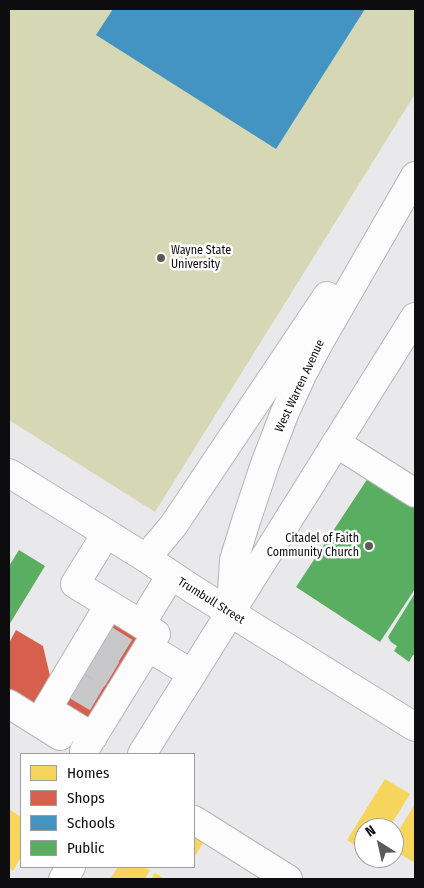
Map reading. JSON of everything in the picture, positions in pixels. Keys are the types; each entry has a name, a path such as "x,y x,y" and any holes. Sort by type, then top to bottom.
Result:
{"main road":[{"path":"146,558 172,526 395,194 414,178"},
{"name":"West Warren Avenue","path":"230,613 234,560 265,464 285,412 320,341 414,178"},
{"name":"West Warren Avenue","path":"143,753 415,317"},
{"path":"336,443 415,494"},
{"name":"Trumbull Street","path":"9,473 415,727"},
{"path":"106,534 75,584 109,605 133,658"},
{"path":"89,747 106,704 133,658 171,575"},
{"path":"89,747 47,709 69,681 90,646 109,605"},
{"path":"133,658 192,674"},
{"path":"9,704 89,747"},
{"path":"195,821 288,879"},
{"path":"63,879 70,868"}],"green space":[{"name":"Wayne State University","path":"9,9 415,9 415,94 155,512 9,420"}],"building: Homes":[{"path":"385,779 410,794 395,818 361,818"},
{"path":"415,804 415,857 413,862 404,856 404,822"},
{"path":"9,809 20,816 20,859 13,871 9,868"},
{"path":"354,829 354,845 347,840"},
{"path":"195,836 204,841 195,856"},
{"path":"117,868 146,868 150,870 145,879 110,879"},
{"path":"155,873 165,879 151,879"}],"building: Shops":[{"path":"116,613 144,630 88,723 60,706"},
{"path":"16,630 43,646 50,676 34,703 9,688 9,643"}],"building: Schools":[{"path":"113,9 365,9 276,149 96,35"}],"building: Public":[{"name":"Citadel of Faith Community Church","path":"370,475 415,505 415,589 380,642 296,587"},
{"path":"19,550 45,566 9,625 9,566"},
{"path":"415,593 415,656 413,655 409,662 394,651 397,646 388,637"}],"tunnel":[{"path":"101,637 130,655"},
{"path":"88,660 116,677"},
{"path":"73,684 102,701"}],"place":[{"name":"Wayne State University","path":"161,258"},
{"name":"Citadel of Faith Community Church","path":"369,546"}]}
